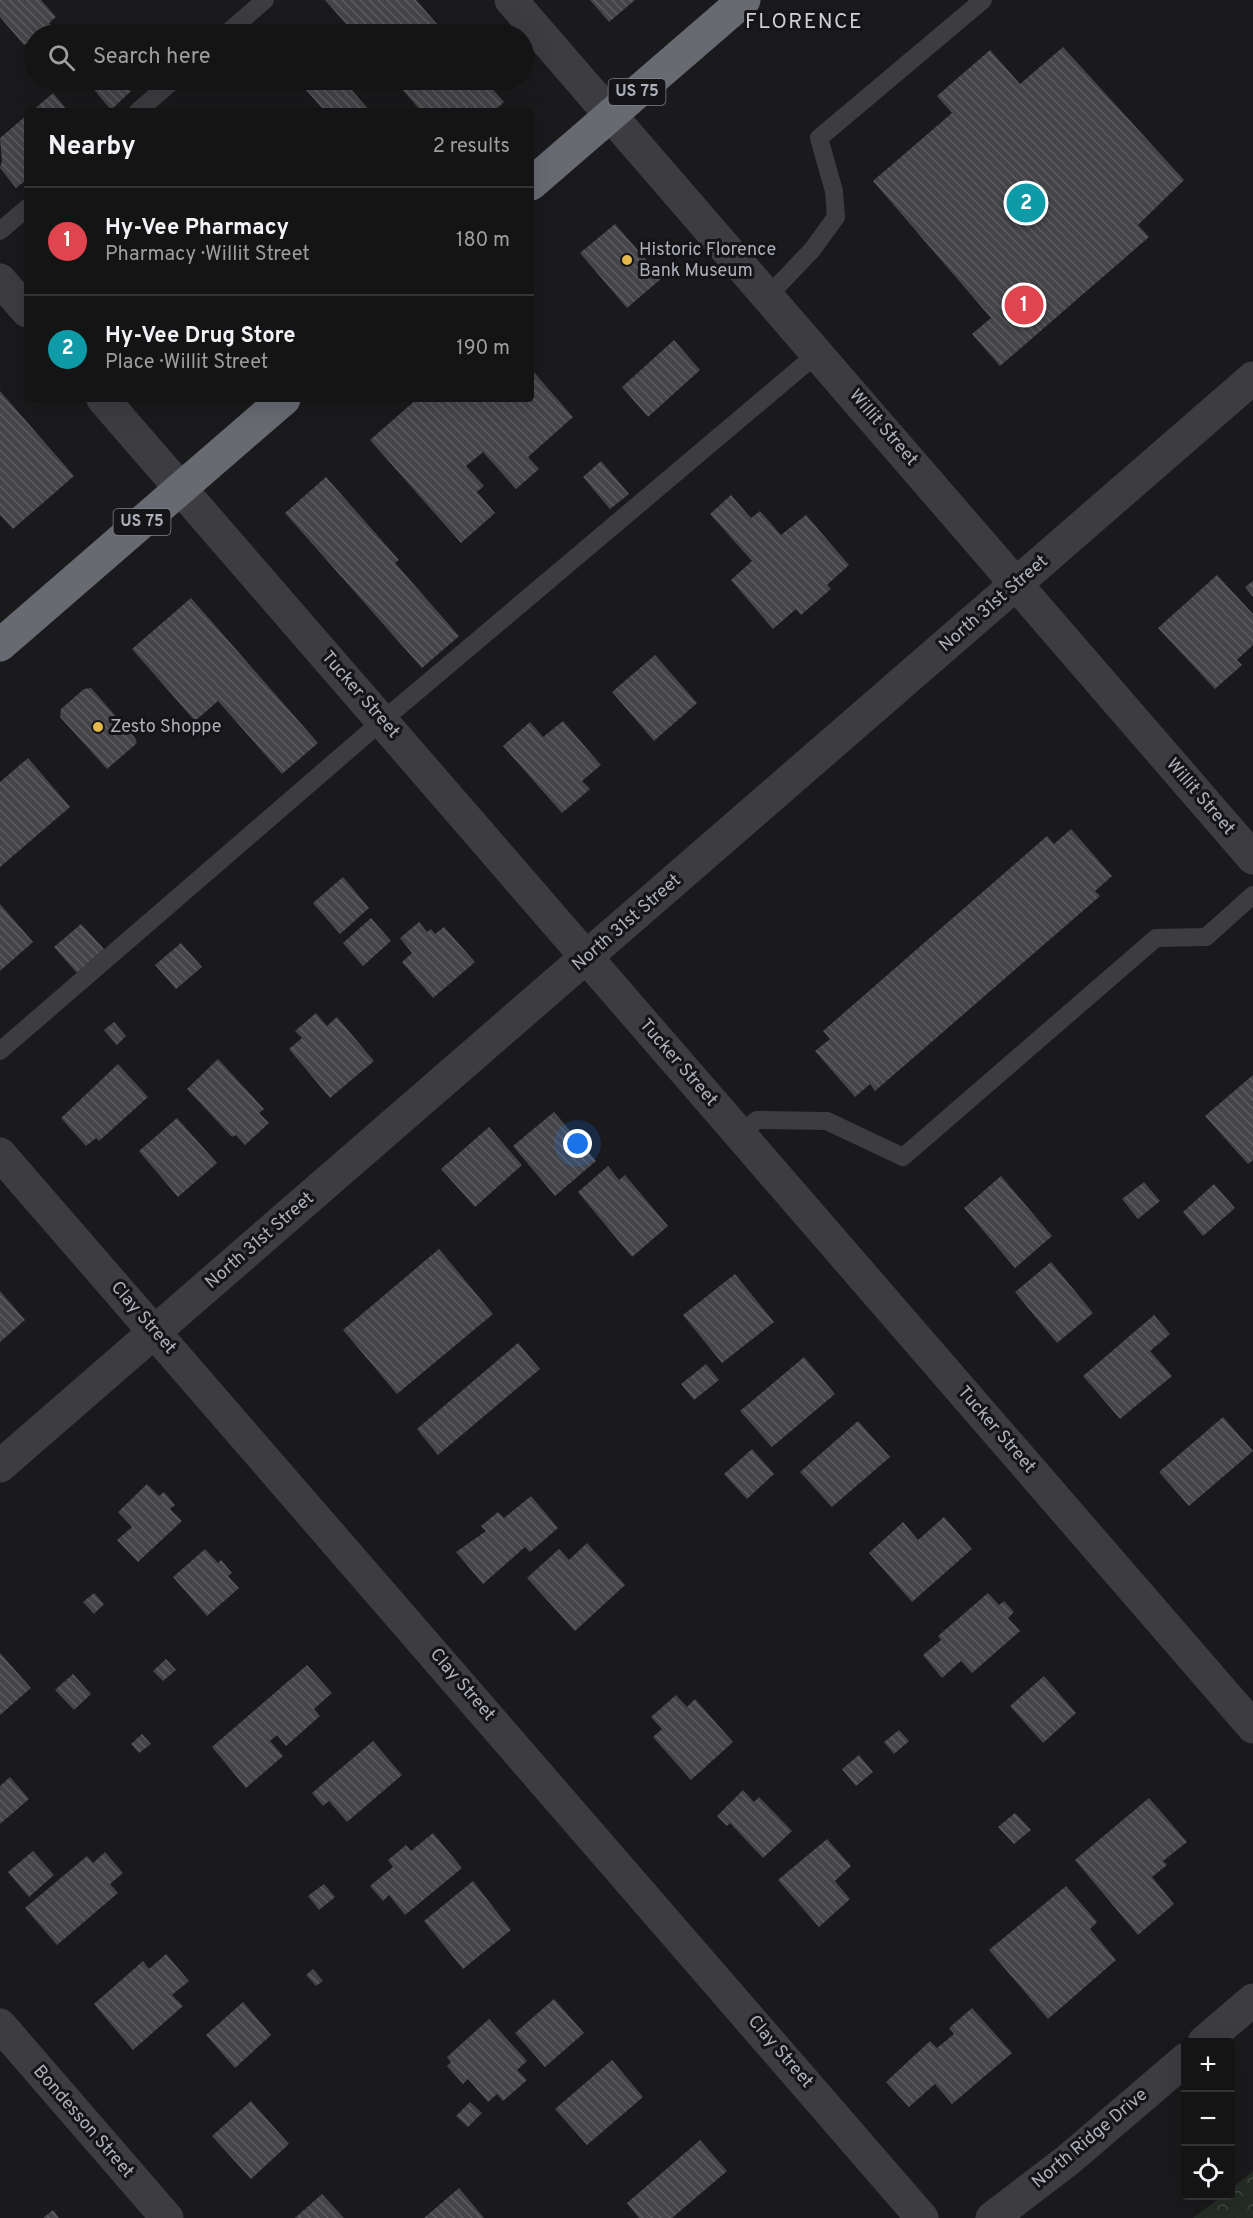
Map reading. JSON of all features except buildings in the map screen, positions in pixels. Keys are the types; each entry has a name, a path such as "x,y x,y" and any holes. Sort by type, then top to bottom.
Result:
{"highway":[{"name":"US 75","path":"534,181 610,116 731,4"},
{"name":"US 75","path":"0,645 281,402"}],"street":[{"name":"Willit Street","path":"511,0 531,24"},
{"name":"Willit Street","path":"534,27 1018,583 1253,858"},
{"path":"0,280 24,308"},
{"name":"North 31st Street","path":"0,1466 1253,378"},
{"name":"Tucker Street","path":"106,402 1253,1727"},
{"name":"Clay Street","path":"0,1154 922,2218"},
{"path":"1210,2038 1253,2000"},
{"name":"Bondesson Street","path":"0,2025 167,2218"},
{"name":"North Ridge Drive","path":"992,2218 1068,2160 1181,2062"}],"lane":[{"path":"237,24 265,0"},
{"path":"768,296 812,250 837,217 834,190 819,138 983,0"},
{"path":"141,108 162,90"},
{"path":"0,231 24,211"},
{"path":"0,1050 382,721 818,353"},
{"path":"740,1134 757,1120 827,1121 903,1157 1156,938 1206,937 1253,895"}],"green space":[{"path":"1253,2171 1253,2218 1193,2218 1217,2200 1235,2200 1235,2186"}],"place":[{"name":"Hy-Vee Drug Store","path":"1026,203"},
{"name":"Historic Florence Bank Museum","path":"627,260"},
{"name":"Hy-Vee Pharmacy","path":"1024,305"},
{"name":"Zesto Shoppe","path":"98,727"}],"district":[{"name":"FLORENCE","path":"804,22"}]}
